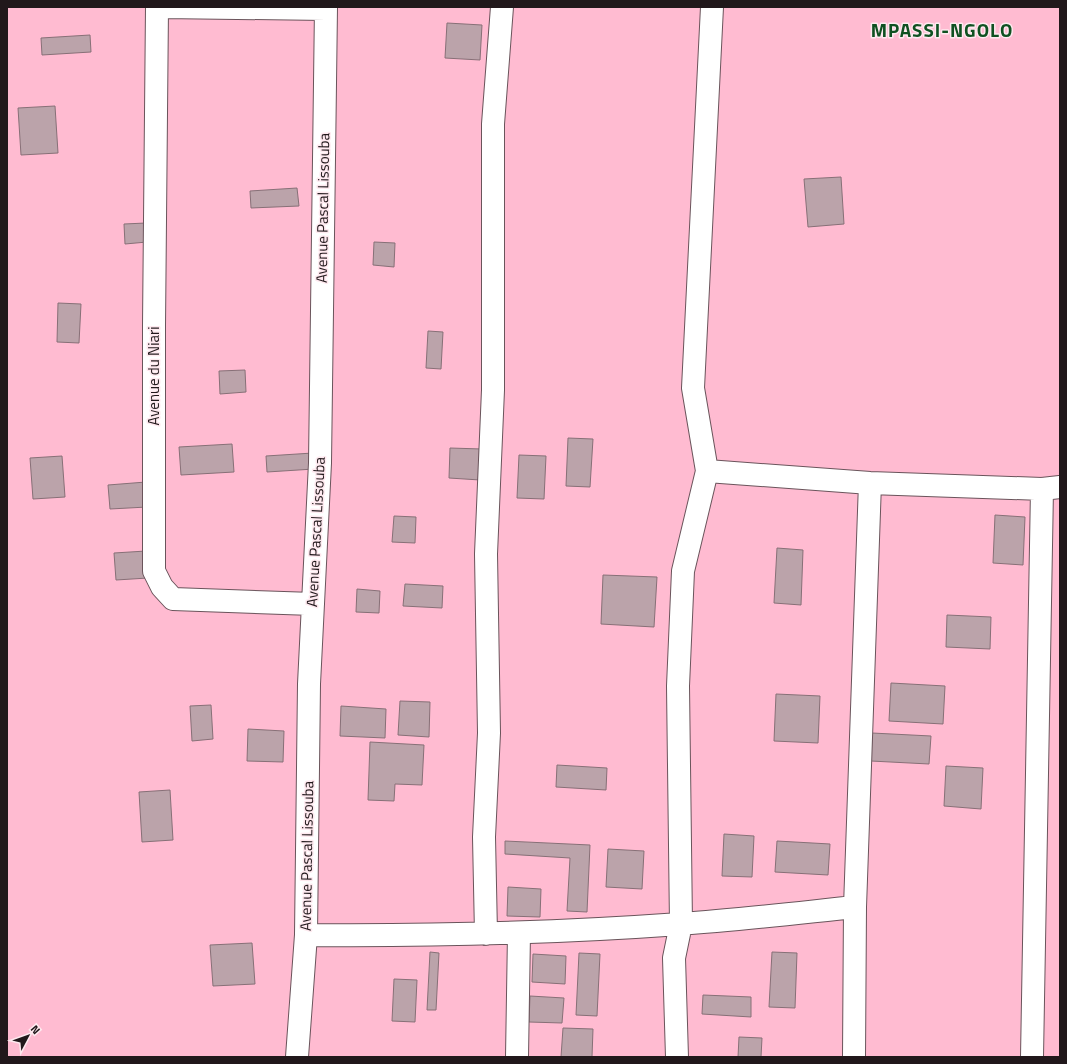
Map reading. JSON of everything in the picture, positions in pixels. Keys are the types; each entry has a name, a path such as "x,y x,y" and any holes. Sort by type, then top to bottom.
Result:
{"street":[{"name":"Avenue du Niari","path":"157,7 154,341 154,570 162,587 173,599 313,604"},
{"path":"163,7 326,8"},
{"path":"486,934 484,837 488,733 486,554 493,390 494,124 502,7"},
{"path":"677,1057 674,958 681,924 678,686 682,571 707,471 693,388 712,7"},
{"name":"Avenue Pascal Lissouba","path":"297,1057 306,935 309,684 320,463 326,8"},
{"path":"707,471 870,483 1051,488 1032,1057"},
{"path":"854,1057 855,908 870,483"},
{"path":"306,935 412,936 519,933 681,924 855,908"},
{"path":"517,1057 519,933"}],"shaded area":[{"path":"7,7 1060,7 1060,1057 7,1057"}],"building":[{"path":"447,23 482,25 480,60 445,58"},
{"path":"90,35 91,52 42,55 41,38"},
{"path":"55,106 58,153 21,155 18,108"},
{"path":"841,177 844,224 808,227 804,179"},
{"path":"297,188 299,206 251,208 250,191"},
{"path":"146,223 147,242 125,244 124,224"},
{"path":"374,242 395,243 394,267 373,265"},
{"path":"58,303 81,304 79,343 57,342"},
{"path":"428,331 443,332 441,369 426,368"},
{"path":"245,370 246,392 220,394 219,371"},
{"path":"568,438 593,439 590,487 566,486"},
{"path":"232,444 234,472 181,475 179,447"},
{"path":"450,448 482,449 480,480 449,478"},
{"path":"313,453 314,469 267,472 266,456"},
{"path":"519,455 546,456 544,499 517,498"},
{"path":"62,456 65,497 33,499 30,458"},
{"path":"146,482 147,507 110,509 108,485"},
{"path":"995,515 1025,517 1023,565 993,563"},
{"path":"394,516 416,517 415,543 392,542"},
{"path":"777,548 803,550 801,605 774,603"},
{"path":"146,551 148,578 116,580 114,553"},
{"path":"603,575 657,577 654,627 601,624"},
{"path":"405,584 443,586 442,608 403,606"},
{"path":"357,589 380,591 379,613 356,612"},
{"path":"947,615 991,617 990,649 946,647"},
{"path":"891,683 945,686 943,724 889,721"},
{"path":"776,694 820,696 818,743 774,741"},
{"path":"400,701 430,702 429,737 398,735"},
{"path":"211,705 213,739 192,741 190,706"},
{"path":"341,706 386,709 385,738 340,736"},
{"path":"248,729 284,731 283,762 247,761"},
{"path":"872,733 931,736 929,764 871,761"},
{"path":"370,742 424,745 422,785 395,784 394,801 368,800"},
{"path":"557,765 607,768 606,790 556,787"},
{"path":"946,766 983,768 981,809 944,806"},
{"path":"170,790 173,840 142,842 139,792"},
{"path":"724,834 754,836 752,877 722,876"},
{"path":"505,841 590,845 587,912 567,911 570,858 505,854"},
{"path":"777,841 830,844 828,875 775,872"},
{"path":"608,849 644,851 642,889 606,887"},
{"path":"508,887 541,889 540,917 507,916"},
{"path":"252,943 255,984 213,986 210,945"},
{"path":"430,952 439,953 436,1010 427,1010"},
{"path":"772,952 797,953 795,1008 769,1007"},
{"path":"579,953 600,954 597,1016 576,1015"},
{"path":"533,954 566,956 565,984 532,982"},
{"path":"394,979 417,980 415,1022 392,1021"},
{"path":"703,995 751,997 751,1017 702,1014"},
{"path":"530,996 564,998 562,1023 529,1022"},
{"path":"563,1028 593,1029 592,1057 561,1057"},
{"path":"739,1037 762,1038 761,1057 738,1057"}],"district":[{"name":"MPASSI-NGOLO","path":"942,30"}]}
